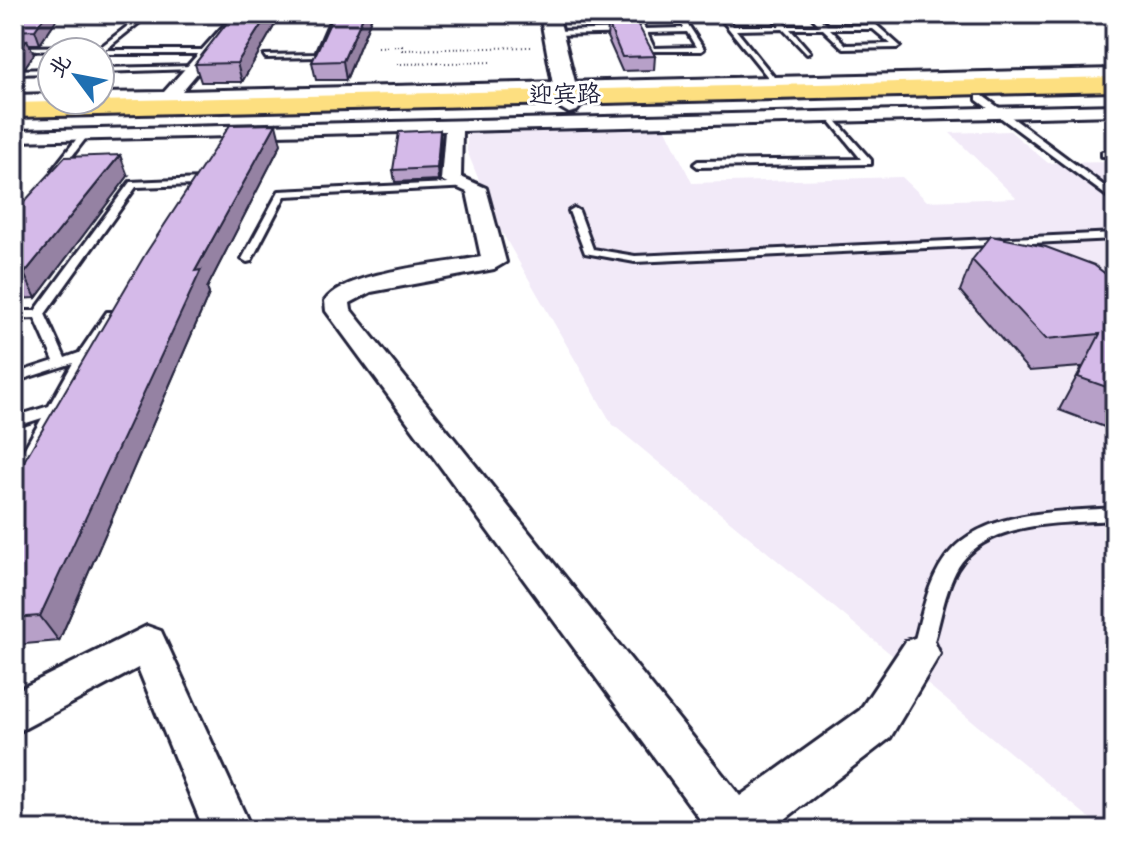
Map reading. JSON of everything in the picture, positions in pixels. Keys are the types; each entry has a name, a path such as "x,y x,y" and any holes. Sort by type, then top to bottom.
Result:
{"main road":[{"name":"迎宾路","path":"14,120 776,86 1115,84"},
{"name":"迎宾路","path":"14,110 164,101 567,96 989,105 1115,95"}],"street":[{"path":"116,99 164,101 237,18 196,14"},
{"path":"552,31 567,96"},
{"path":"776,86 1115,74"},
{"path":"14,100 36,99"},
{"path":"14,136 830,116 989,105 1115,110"},
{"path":"454,124 451,180 476,188 494,262 365,286 348,292 337,301 339,311 743,827 875,724 920,654"},
{"path":"14,714 147,643 228,830"}],"lane":[{"path":"116,38 147,14"},
{"path":"634,14 652,50 701,49 678,14"},
{"path":"720,14 776,86"},
{"path":"773,14 807,52"},
{"path":"812,14 844,47 897,46 860,14"},
{"path":"253,16 336,15 318,56 266,56"},
{"path":"731,28 875,27"},
{"path":"552,31 688,30"},
{"path":"14,49 36,50"},
{"path":"116,51 207,52"},
{"path":"116,69 194,67"},
{"path":"14,72 36,71"},
{"path":"989,105 1115,199"},
{"path":"698,164 868,162 830,116"},
{"path":"50,179 85,134"},
{"path":"39,314 133,184 202,182 193,195"},
{"path":"247,259 282,193 469,185"},
{"path":"574,211 589,251 635,259 1115,236"},
{"path":"14,480 83,356 121,300"},
{"path":"14,315 39,314"},
{"path":"39,314 61,363"},
{"path":"14,378 83,356"},
{"path":"14,422 54,409"},
{"path":"920,654 955,556 981,534 1024,523 1115,514"}],"path":[{"path":"378,47 402,46 402,50 552,31"},
{"path":"395,67 493,63"}],"shaded area":[{"path":"666,129 692,183 902,177 927,201 1016,198 950,133 1010,131 1048,163 1115,162 1115,830 1104,830 612,424 496,222 467,151 467,132"}],"building":[{"path":"14,14 46,14 35,30 14,31"},
{"path":"234,14 268,14 237,63 195,64"},
{"path":"334,14 364,14 343,61 312,62"},
{"path":"608,23 637,23 655,56 622,57"},
{"path":"14,39 27,40 14,53"},
{"path":"276,124 195,271 201,270 40,616 14,618 14,478 146,253 230,125"},
{"path":"440,130 437,168 393,170 399,132"},
{"path":"120,155 24,274 14,275 14,213 65,157"},
{"path":"991,236 1046,247 1094,265 1115,278 1115,390 1078,377 1100,334 1046,339 972,260"}]}
